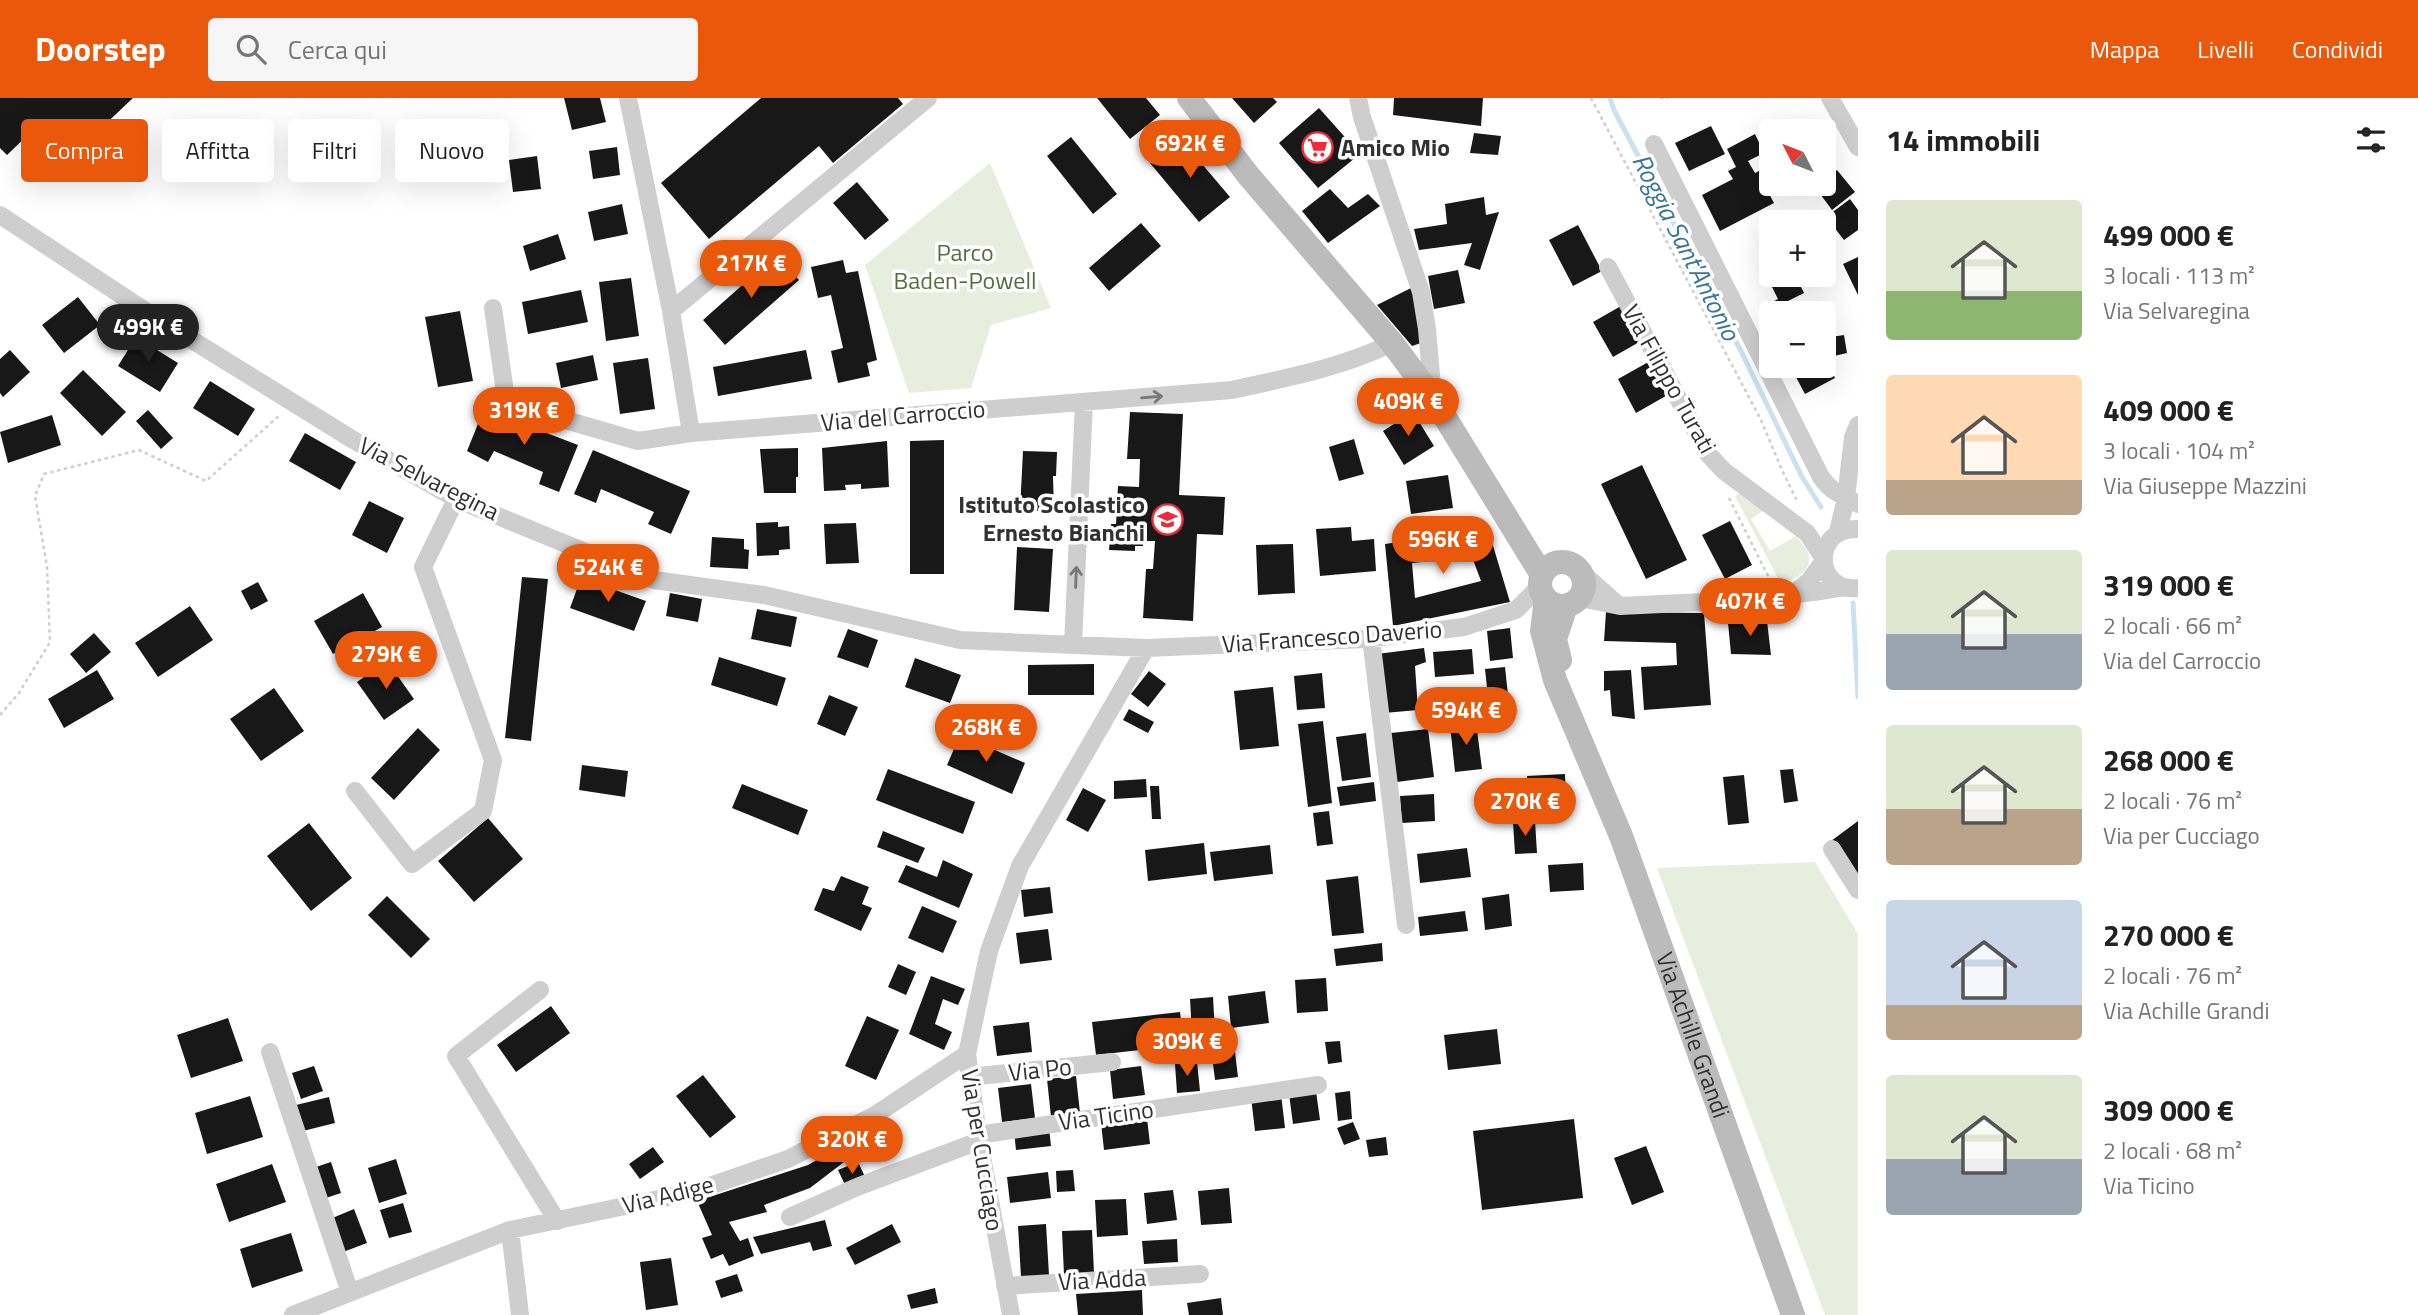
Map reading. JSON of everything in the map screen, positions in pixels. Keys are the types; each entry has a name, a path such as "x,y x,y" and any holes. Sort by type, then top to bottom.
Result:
{"main road":[{"path":"1189,98 1248,175 1391,343 1433,398 1509,519 1559,585"},
{"name":"Via Achille Grandi","path":"1559,585 1555,639 1588,758 1621,836 1793,1315"}],"street":[{"path":"628,98 671,311 691,433"},
{"path":"671,311 928,98"},
{"path":"1358,98 1420,292 1427,328 1433,398"},
{"path":"1830,98 1858,147"},
{"path":"1654,144 1821,477 1830,489 1852,501"},
{"name":"Via Selvaregina","path":"0,215 150,314 355,442 456,499 654,580 764,595 960,640 1146,648"},
{"name":"Via Filippo Turati","path":"1608,267 1708,454 1724,471 1807,533 1821,537 1835,535"},
{"name":"Via del Carroccio","path":"493,307 505,392 517,406 638,441 691,433 1231,390 1304,374 1373,352 1391,343"},
{"path":"1073,645 1084,402"},
{"path":"1786,595 1809,581 1852,501 1853,437 1858,425"},
{"path":"1853,450 1858,473"},
{"path":"355,791 412,864 483,811 493,760 423,567 456,499"},
{"path":"1835,535 1858,529"},
{"name":"Via Filippo Turati","path":"1807,533 1823,559 1830,577 1851,588"},
{"path":"1559,585 1620,606 1724,601 1851,588"},
{"path":"1559,585 1620,606"},
{"name":"Via Francesco Daverio","path":"1146,648 1371,638 1464,627 1516,610 1559,585"},
{"path":"1371,638 1406,925"},
{"name":"Via per Cucciago","path":"1011,1315 978,1138 967,1054 989,951 1020,866 1146,648"},
{"path":"1832,849 1858,890"},
{"path":"540,990 456,1056 557,1220"},
{"path":"270,1052 350,1293"},
{"name":"Via Adige","path":"293,1315 510,1230 692,1192 788,1159 875,1115 967,1054"},
{"name":"Via Po","path":"969,1077 1112,1062"},
{"name":"Via Ticino","path":"790,1217 978,1138 1318,1085"},
{"path":"510,1230 520,1315"},
{"name":"Via Adda","path":"1005,1286 1200,1274"}],"path":[{"path":"1591,98 1761,420 1804,515 1807,533"},
{"path":"1660,98 1668,98"},
{"path":"0,715 19,693 50,642 47,567 35,496 44,474 139,450 206,481 293,403"},
{"path":"1725,490 1786,595"}],"green space":[{"name":"Parco Baden-Powell","path":"990,163 1051,308 991,325 971,388 909,393 865,265"},
{"path":"1743,491 1763,511 1751,519 1770,551 1796,536 1806,549 1809,563 1798,576 1780,582 1735,496"},
{"path":"1815,862 1858,934 1858,1315 1825,1315 1657,868"}],"building":[{"path":"0,98 133,98 111,119 21,119 21,142 7,155 0,148"},
{"path":"564,98 600,98 606,122 572,130"},
{"path":"761,98 898,98 903,104 833,163 819,146 709,239 661,183"},
{"path":"1097,98 1146,98 1160,115 1130,139"},
{"path":"1232,98 1273,98 1277,102 1254,123"},
{"path":"1394,98 1483,98 1481,126 1393,115"},
{"path":"1319,108 1360,154 1318,188 1279,143"},
{"path":"1711,126 1725,154 1689,171 1675,143"},
{"path":"1474,133 1501,136 1498,155 1470,153"},
{"path":"1755,134 1759,142 1759,156 1748,161 1755,173 1759,171 1759,196 1770,196 1774,203 1720,231 1702,195 1733,179 1728,171 1736,167 1727,149"},
{"path":"1071,137 1117,194 1093,214 1047,156"},
{"path":"1180,138 1230,197 1199,222 1150,163"},
{"path":"617,147 620,175 593,179 589,151"},
{"path":"537,156 541,189 513,192 509,160"},
{"path":"1836,171 1855,192 1832,210 1822,196 1836,196"},
{"path":"857,182 889,220 865,240 833,203"},
{"path":"1330,189 1348,208 1368,194 1380,206 1328,243 1302,211"},
{"path":"1484,197 1486,215 1499,212 1480,270 1464,265 1472,243 1419,250 1414,229 1447,224 1445,204"},
{"path":"1850,199 1858,210 1858,230 1844,240 1836,230 1835,210"},
{"path":"622,204 628,234 594,241 588,212"},
{"path":"1141,223 1161,246 1109,291 1089,268"},
{"path":"1578,225 1602,271 1573,286 1549,240"},
{"path":"558,234 566,259 530,271 523,246"},
{"path":"776,255 799,280 725,345 703,320"},
{"path":"1858,257 1858,295 1843,264"},
{"path":"843,260 846,273 858,271 877,360 867,363 870,376 838,383 831,351 843,348 831,295 818,298 811,267"},
{"path":"1458,270 1465,303 1434,309 1428,276"},
{"path":"631,278 639,336 606,341 599,282"},
{"path":"1413,287 1421,343 1412,346 1377,305"},
{"path":"1772,287 1801,287 1804,293 1788,301 1774,301 1778,299"},
{"path":"581,290 588,322 528,334 522,302"},
{"path":"78,297 100,325 64,353 42,325"},
{"path":"1621,306 1641,341 1613,357 1593,322"},
{"path":"460,311 473,381 438,387 425,317"},
{"path":"1844,335 1847,353 1836,356 1836,336"},
{"path":"136,337 178,363 160,392 118,366"},
{"path":"10,350 30,372 3,397 0,393 0,359"},
{"path":"806,350 812,379 718,396 713,367"},
{"path":"593,355 598,380 561,388 556,363"},
{"path":"648,358 655,409 620,414 613,363"},
{"path":"1652,360 1671,393 1636,413 1618,379"},
{"path":"83,370 126,412 102,436 60,393"},
{"path":"1796,378 1835,378 1805,394"},
{"path":"210,381 255,409 238,436 193,408"},
{"path":"484,409 578,445 559,492 539,484 543,472 494,451 488,462 467,451"},
{"path":"148,410 173,438 161,449 136,421"},
{"path":"1130,412 1183,414 1179,495 1225,497 1223,535 1197,534 1193,621 1143,618 1146,569 1153,569 1155,541 1143,541 1143,546 1135,546 1135,551 1109,550 1111,524 1116,524 1118,486 1139,487 1140,459 1127,459"},
{"path":"1413,412 1434,446 1404,465 1383,431"},
{"path":"52,415 61,445 8,463 0,432"},
{"path":"305,433 356,462 340,490 289,461"},
{"path":"1354,439 1364,474 1339,481 1329,447"},
{"path":"944,440 944,574 910,574 910,441"},
{"path":"887,441 889,487 861,489 861,484 845,485 846,490 824,491 822,448"},
{"path":"798,448 796,493 764,493 760,449"},
{"path":"593,450 690,491 671,534 648,524 654,512 601,489 596,503 574,494"},
{"path":"1023,451 1057,452 1056,476 1053,476 1054,512 1020,510"},
{"path":"1642,465 1687,560 1646,579 1601,484"},
{"path":"1448,475 1453,508 1411,514 1406,481"},
{"path":"369,501 404,518 387,553 352,535"},
{"path":"1730,521 1752,565 1725,579 1702,535"},
{"path":"778,522 778,527 789,526 790,549 779,550 779,555 757,556 756,523"},
{"path":"856,523 859,563 826,564 824,524"},
{"path":"1351,527 1352,541 1374,539 1376,571 1320,576 1316,529"},
{"path":"1488,529 1510,602 1393,626 1385,544","holes":["1472,557 1481,581 1415,598 1412,563"]},
{"path":"712,537 744,539 744,549 749,550 748,569 710,567"},
{"path":"1293,544 1295,593 1258,595 1256,545"},
{"path":"1017,547 1053,549 1049,612 1014,610"},
{"path":"522,577 548,579 531,741 505,738"},
{"path":"581,578 646,601 634,631 570,608"},
{"path":"258,582 268,601 251,610 241,591"},
{"path":"363,593 382,627 333,654 314,621"},
{"path":"670,593 702,599 698,622 666,616"},
{"path":"190,606 213,640 158,677 135,643"},
{"path":"757,609 797,617 791,647 751,639"},
{"path":"1606,612 1704,613 1711,705 1644,710 1641,667 1677,665 1676,643 1604,641"},
{"path":"1767,621 1771,655 1731,654 1728,623"},
{"path":"1510,628 1513,658 1490,661 1487,631"},
{"path":"848,629 878,640 868,668 837,657"},
{"path":"94,633 111,652 86,673 70,654"},
{"path":"1424,648 1426,662 1415,666 1418,710 1384,713 1377,654"},
{"path":"1472,649 1474,674 1435,677 1433,652"},
{"path":"719,657 786,678 777,706 711,685"},
{"path":"915,658 961,675 950,703 905,687"},
{"path":"387,661 414,699 384,720 357,682"},
{"path":"1094,664 1094,695 1028,695 1028,665"},
{"path":"1505,667 1508,695 1488,697 1485,669"},
{"path":"97,670 114,699 64,728 48,699"},
{"path":"1631,670 1635,719 1612,716 1610,690 1604,691 1604,671"},
{"path":"1149,671 1166,684 1148,707 1131,694"},
{"path":"1322,673 1325,708 1297,710 1294,676"},
{"path":"1273,687 1279,746 1240,750 1234,691"},
{"path":"274,688 304,731 261,761 230,719"},
{"path":"829,695 858,707 845,736 817,724"},
{"path":"1129,709 1154,722 1148,733 1123,720"},
{"path":"1323,721 1332,803 1308,807 1298,724"},
{"path":"1476,722 1482,769 1455,772 1450,725"},
{"path":"418,728 440,750 394,800 371,778"},
{"path":"1428,729 1434,777 1397,782 1391,733"},
{"path":"1366,733 1371,777 1342,781 1336,737"},
{"path":"960,735 1025,763 1012,794 947,765"},
{"path":"582,765 628,771 625,797 579,790"},
{"path":"888,769 975,802 963,834 876,800"},
{"path":"1793,769 1798,801 1784,803 1780,770"},
{"path":"1565,774 1566,805 1529,807 1527,776"},
{"path":"1744,775 1749,823 1728,825 1723,777"},
{"path":"1146,779 1147,797 1114,799 1114,781"},
{"path":"1374,782 1376,801 1340,806 1337,787"},
{"path":"742,784 808,810 798,835 732,808"},
{"path":"1150,786 1159,786 1161,819 1152,819"},
{"path":"1083,788 1106,800 1088,832 1066,820"},
{"path":"1434,794 1435,821 1402,823 1400,796"},
{"path":"1329,811 1333,844 1317,846 1313,813"},
{"path":"488,818 523,859 474,902 438,861"},
{"path":"1535,821 1537,853 1515,854 1513,822"},
{"path":"1858,821 1858,885 1831,841"},
{"path":"309,823 352,878 311,911 267,856"},
{"path":"883,831 925,848 918,863 877,847"},
{"path":"1204,843 1207,874 1148,881 1145,850"},
{"path":"1270,845 1273,874 1214,881 1210,852"},
{"path":"1467,848 1471,877 1420,883 1417,854"},
{"path":"943,860 973,874 959,908 898,882 906,865 937,877"},
{"path":"1583,863 1584,890 1550,892 1548,865"},
{"path":"841,876 869,887 862,904 872,908 861,931 814,910 823,888 834,891"},
{"path":"1358,876 1364,933 1332,936 1326,880"},
{"path":"1050,887 1053,913 1024,917 1021,890"},
{"path":"1509,894 1512,926 1485,930 1482,898"},
{"path":"387,896 430,939 411,958 368,915"},
{"path":"922,906 957,921 943,953 908,938"},
{"path":"1465,911 1468,931 1420,936 1418,917"},
{"path":"1048,929 1052,960 1020,964 1016,933"},
{"path":"1382,943 1383,961 1336,966 1334,949"},
{"path":"898,964 916,972 906,995 888,987"},
{"path":"931,976 965,989 958,1005 943,999 935,1024 952,1032 944,1050 909,1034"},
{"path":"1326,978 1328,1011 1297,1013 1295,980"},
{"path":"1265,991 1269,1023 1231,1028 1228,996"},
{"path":"1213,997 1215,1031 1192,1032 1190,999"},
{"path":"551,1006 570,1033 516,1072 497,1045"},
{"path":"1180,1012 1184,1045 1096,1055 1092,1022"},
{"path":"867,1016 899,1030 876,1080 845,1066"},
{"path":"228,1018 243,1061 191,1078 177,1035"},
{"path":"1029,1022 1032,1052 997,1056 993,1026"},
{"path":"1497,1029 1501,1064 1448,1070 1444,1035"},
{"path":"1340,1041 1342,1062 1328,1064 1325,1042"},
{"path":"1235,1052 1238,1077 1215,1080 1212,1055"},
{"path":"1197,1062 1200,1091 1177,1093 1175,1064"},
{"path":"314,1066 323,1091 301,1099 292,1073"},
{"path":"1141,1066 1145,1095 1113,1099 1110,1070"},
{"path":"703,1075 736,1117 710,1138 676,1096"},
{"path":"1076,1076 1080,1113 1051,1117 1047,1079"},
{"path":"1031,1084 1035,1118 1002,1122 998,1088"},
{"path":"1316,1091 1320,1120 1293,1124 1289,1094"},
{"path":"1350,1091 1352,1119 1338,1121 1335,1093"},
{"path":"1281,1094 1285,1128 1255,1131 1251,1097"},
{"path":"250,1096 263,1137 207,1154 195,1113"},
{"path":"329,1097 335,1123 303,1131 296,1105"},
{"path":"1147,1118 1150,1144 1104,1150 1101,1123"},
{"path":"1574,1119 1583,1198 1482,1210 1473,1131"},
{"path":"1353,1122 1360,1139 1344,1145 1337,1128"},
{"path":"1049,1128 1051,1146 1016,1150 1014,1132"},
{"path":"1386,1137 1388,1155 1369,1157 1366,1140"},
{"path":"856,1138 861,1149 810,1188 764,1205 767,1212 729,1222 740,1241 748,1238 754,1256 729,1266 723,1254 711,1259 702,1238 712,1235 697,1201 808,1165"},
{"path":"1646,1146 1664,1192 1632,1205 1614,1158"},
{"path":"653,1147 664,1162 640,1179 629,1164"},
{"path":"396,1159 407,1194 379,1203 368,1168"},
{"path":"331,1162 341,1193 323,1199 313,1168"},
{"path":"858,1162 867,1181 847,1189 838,1170"},
{"path":"272,1164 286,1202 229,1222 216,1184"},
{"path":"1073,1170 1075,1191 1057,1192 1056,1171"},
{"path":"1048,1172 1051,1198 1010,1203 1007,1177"},
{"path":"1229,1188 1232,1223 1201,1225 1198,1191"},
{"path":"1173,1190 1177,1220 1147,1224 1144,1193"},
{"path":"1126,1199 1128,1235 1097,1237 1095,1200"},
{"path":"403,1203 412,1232 389,1238 380,1210"},
{"path":"354,1209 367,1243 343,1252 330,1219"},
{"path":"825,1220 832,1246 813,1251 810,1242 761,1254 753,1237"},
{"path":"892,1224 901,1242 855,1265 846,1248"},
{"path":"1046,1224 1049,1275 1021,1277 1018,1226"},
{"path":"1092,1230 1094,1273 1064,1275 1062,1231"},
{"path":"291,1233 303,1271 252,1288 240,1249"},
{"path":"1177,1239 1178,1262 1144,1264 1142,1241"},
{"path":"671,1258 678,1305 646,1310 640,1262"},
{"path":"737,1274 743,1291 721,1298 715,1281"},
{"path":"935,1288 938,1303 911,1309 907,1295"},
{"path":"1142,1290 1143,1315 1078,1315 1076,1294"},
{"path":"1221,1298 1223,1315 1189,1315 1187,1303"}],"waterway":[{"name":"Roggia Sant'Antonio","path":"1610,98 1741,351 1802,477 1821,507"},
{"name":"Roggia Sant'Antonio","path":"1853,603 1858,697"}],"place":[{"name":"Amico Mio","path":"1318,148"},
{"name":"Istituto Scolastico Ernesto Bianchi","path":"1168,519"}]}
